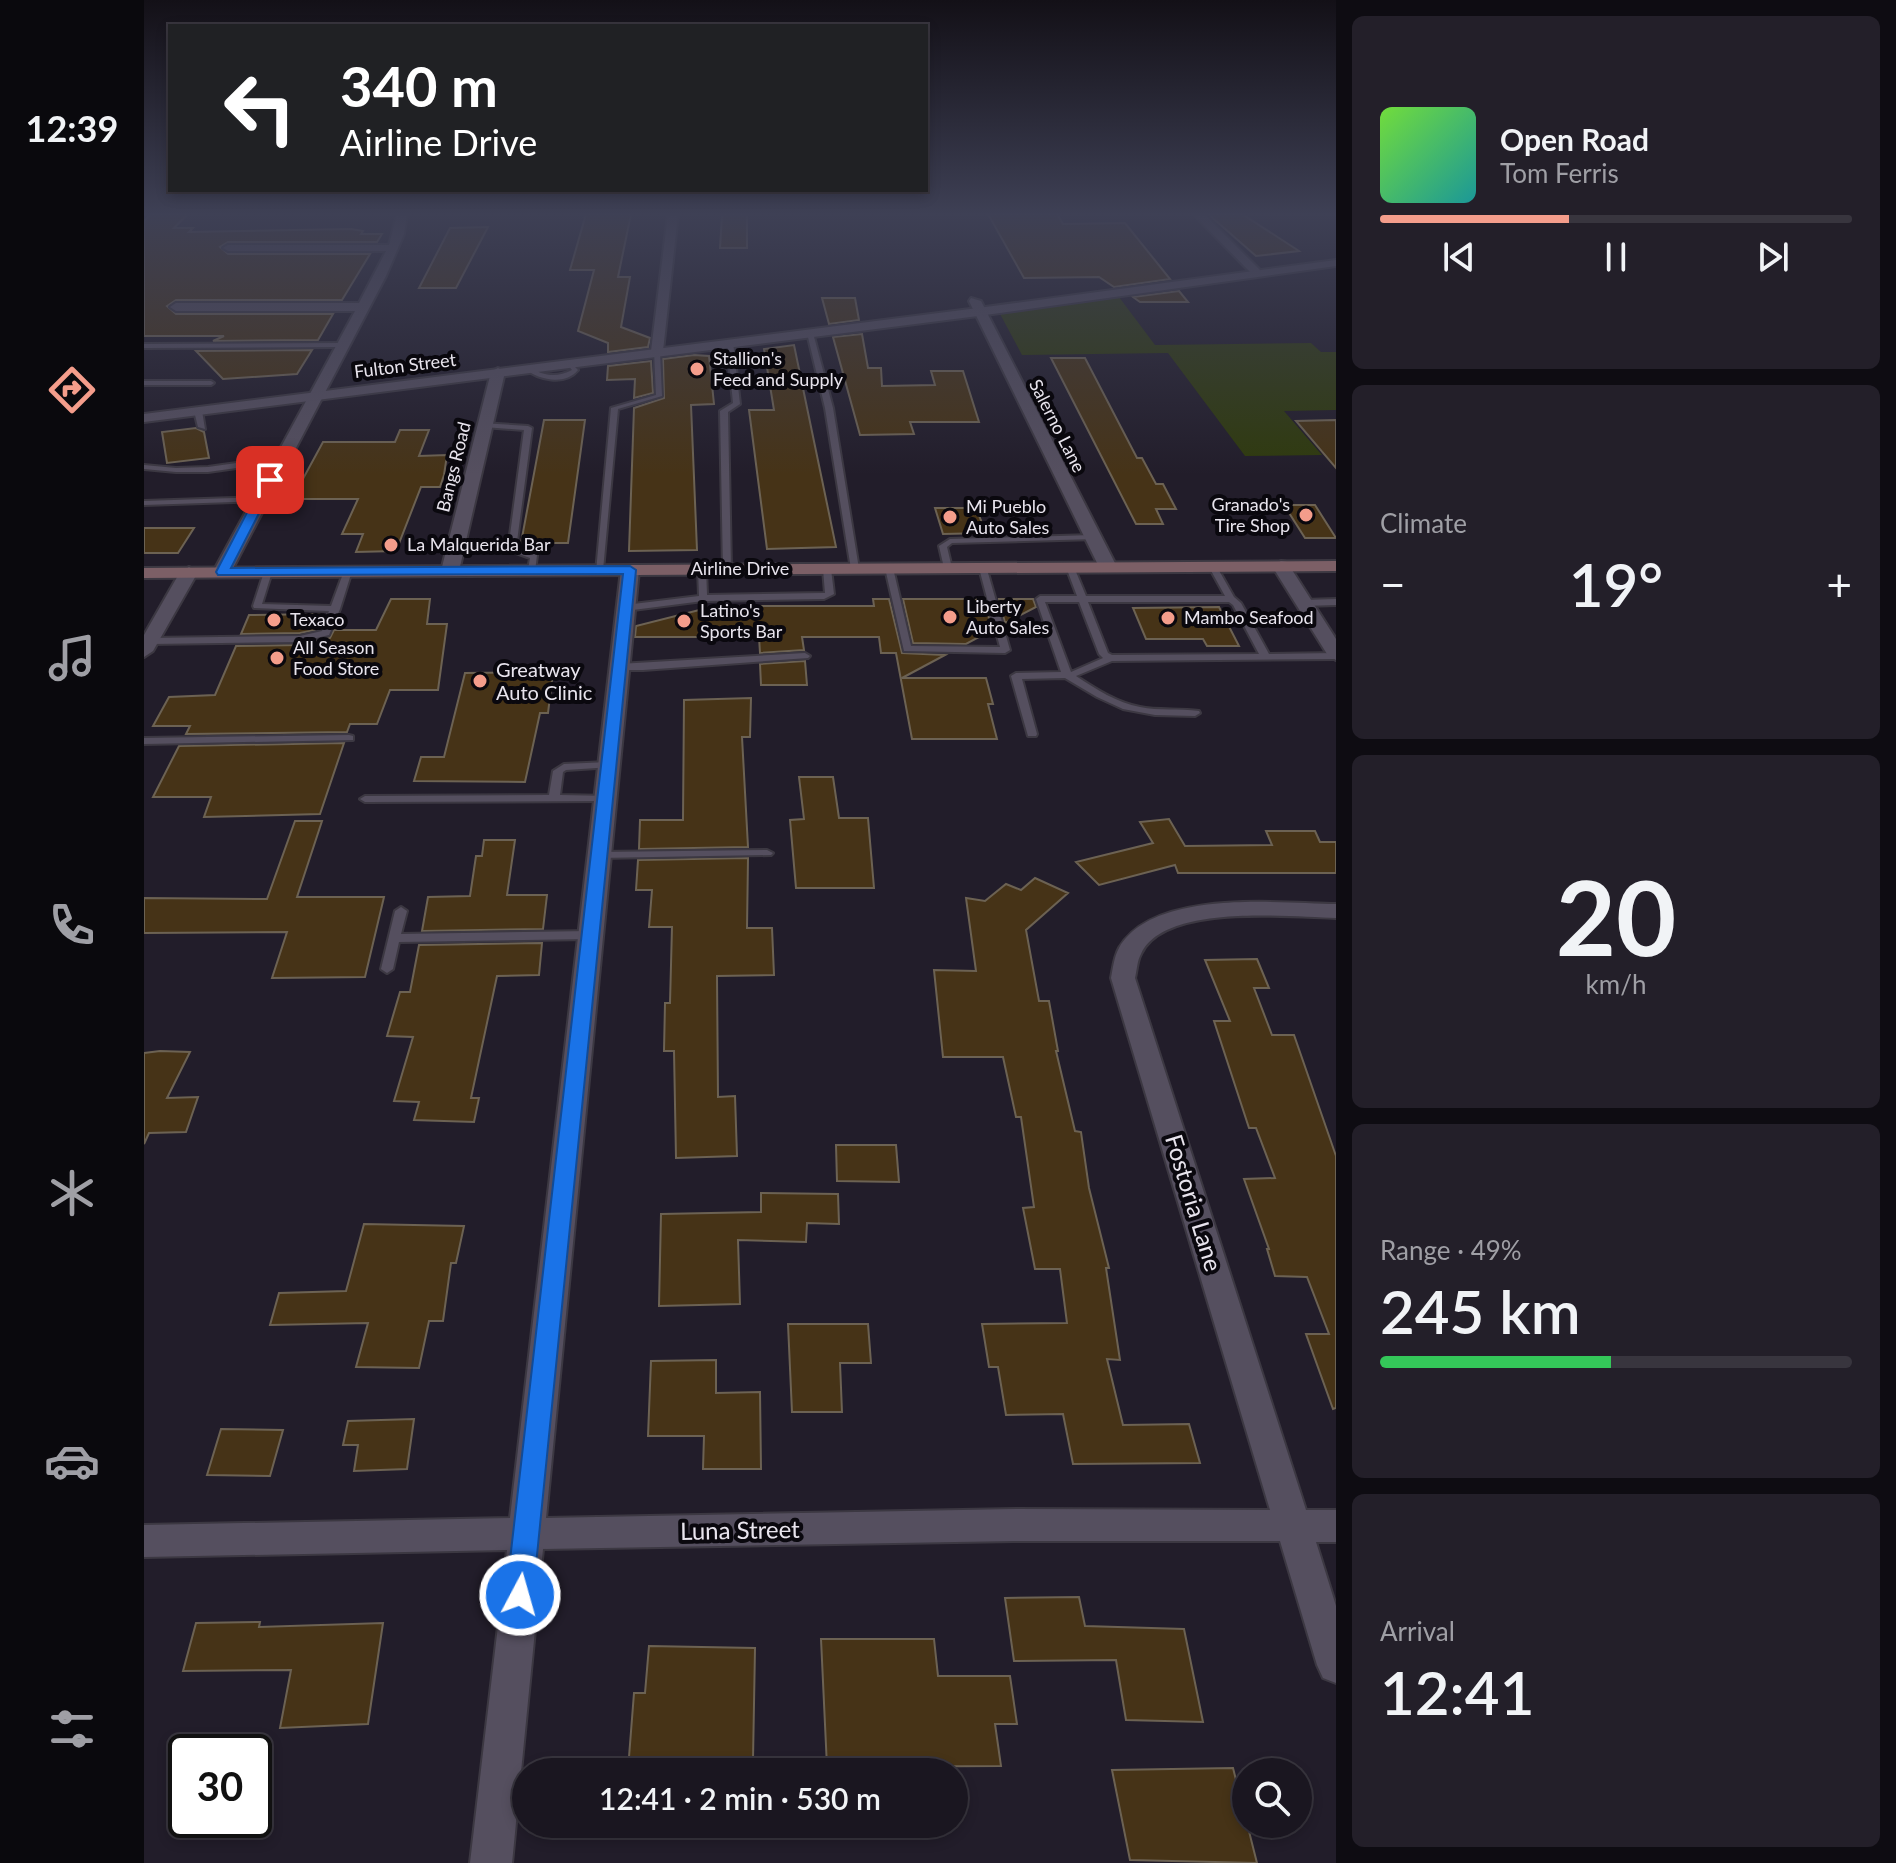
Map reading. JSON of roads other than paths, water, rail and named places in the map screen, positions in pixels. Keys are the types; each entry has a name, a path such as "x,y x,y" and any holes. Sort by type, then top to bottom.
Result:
{"main road":[{"name":"Airline Drive","path":"144,573 1336,566"}],"street":[{"path":"222,572 365,301"},
{"path":"659,346 664,301"},
{"name":"Fulton Street","path":"144,418 196,406 318,389 1016,301"},
{"name":"Fulton Street","path":"318,389 498,372 569,363 659,346 810,333 977,306"},
{"name":"Salerno Lane","path":"977,306 1108,567"},
{"path":"176,307 362,307"},
{"name":"Bangs Road","path":"450,571 498,372"},
{"name":"Fulton Street","path":"144,406 196,406"},
{"path":"1281,566 1336,655"},
{"path":"491,1863 630,570"},
{"path":"147,646 189,572"},
{"name":"Fostoria Lane","path":"1336,911 1194,912 1155,925 1130,948 1123,978 1336,1665"},
{"name":"Luna Street","path":"144,1541 1015,1525 1336,1526"}],"lane":[{"path":"810,333 829,408 855,569"},
{"path":"727,569 724,411 737,404 730,342"},
{"path":"144,346 342,345"},
{"path":"599,570 615,408 659,396 659,346"},
{"path":"144,383 211,383"},
{"path":"196,406 202,427"},
{"path":"484,425 528,428 512,550 534,557 532,570"},
{"path":"144,467 168,470 230,468 258,461 280,460"},
{"path":"144,503 260,499"},
{"path":"948,568 943,546 950,541 1093,537"},
{"path":"1070,567 1104,654 1110,658"},
{"path":"1213,567 1231,599 1237,603 1265,656"},
{"path":"889,568 907,649 1005,650 983,568"},
{"path":"702,569 703,598"},
{"path":"625,608 703,598 824,596 830,594 827,569"},
{"path":"147,646 300,639 326,633 348,571"},
{"path":"268,572 257,606 336,609"},
{"path":"1195,713 1131,711 1067,675 1040,599 1231,599"},
{"path":"1304,603 1336,602"},
{"path":"1032,734 1016,676 1079,673 1110,658 1336,655"},
{"path":"619,667 670,667 761,657 805,656"},
{"path":"144,741 349,738"},
{"path":"554,798 558,771 564,767 608,765"},
{"path":"365,799 605,798"},
{"path":"599,855 767,853"},
{"path":"387,969 401,911"},
{"path":"394,938 590,935"}],"place":[{"name":"Stallion's Feed and Supply","path":"697,369"},
{"name":"Granado's Tire Shop","path":"1306,515"},
{"name":"Mi Pueblo Auto Sales","path":"950,517"},
{"name":"La Malquerida Bar","path":"391,545"},
{"name":"Liberty Auto Sales","path":"950,617"},
{"name":"Mambo Seafood","path":"1168,618"},
{"name":"Texaco","path":"274,620"},
{"name":"Latino's Sports Bar","path":"684,621"},
{"name":"All Season Food Store","path":"277,658"},
{"name":"Greatway Auto Clinic","path":"480,681"}]}
